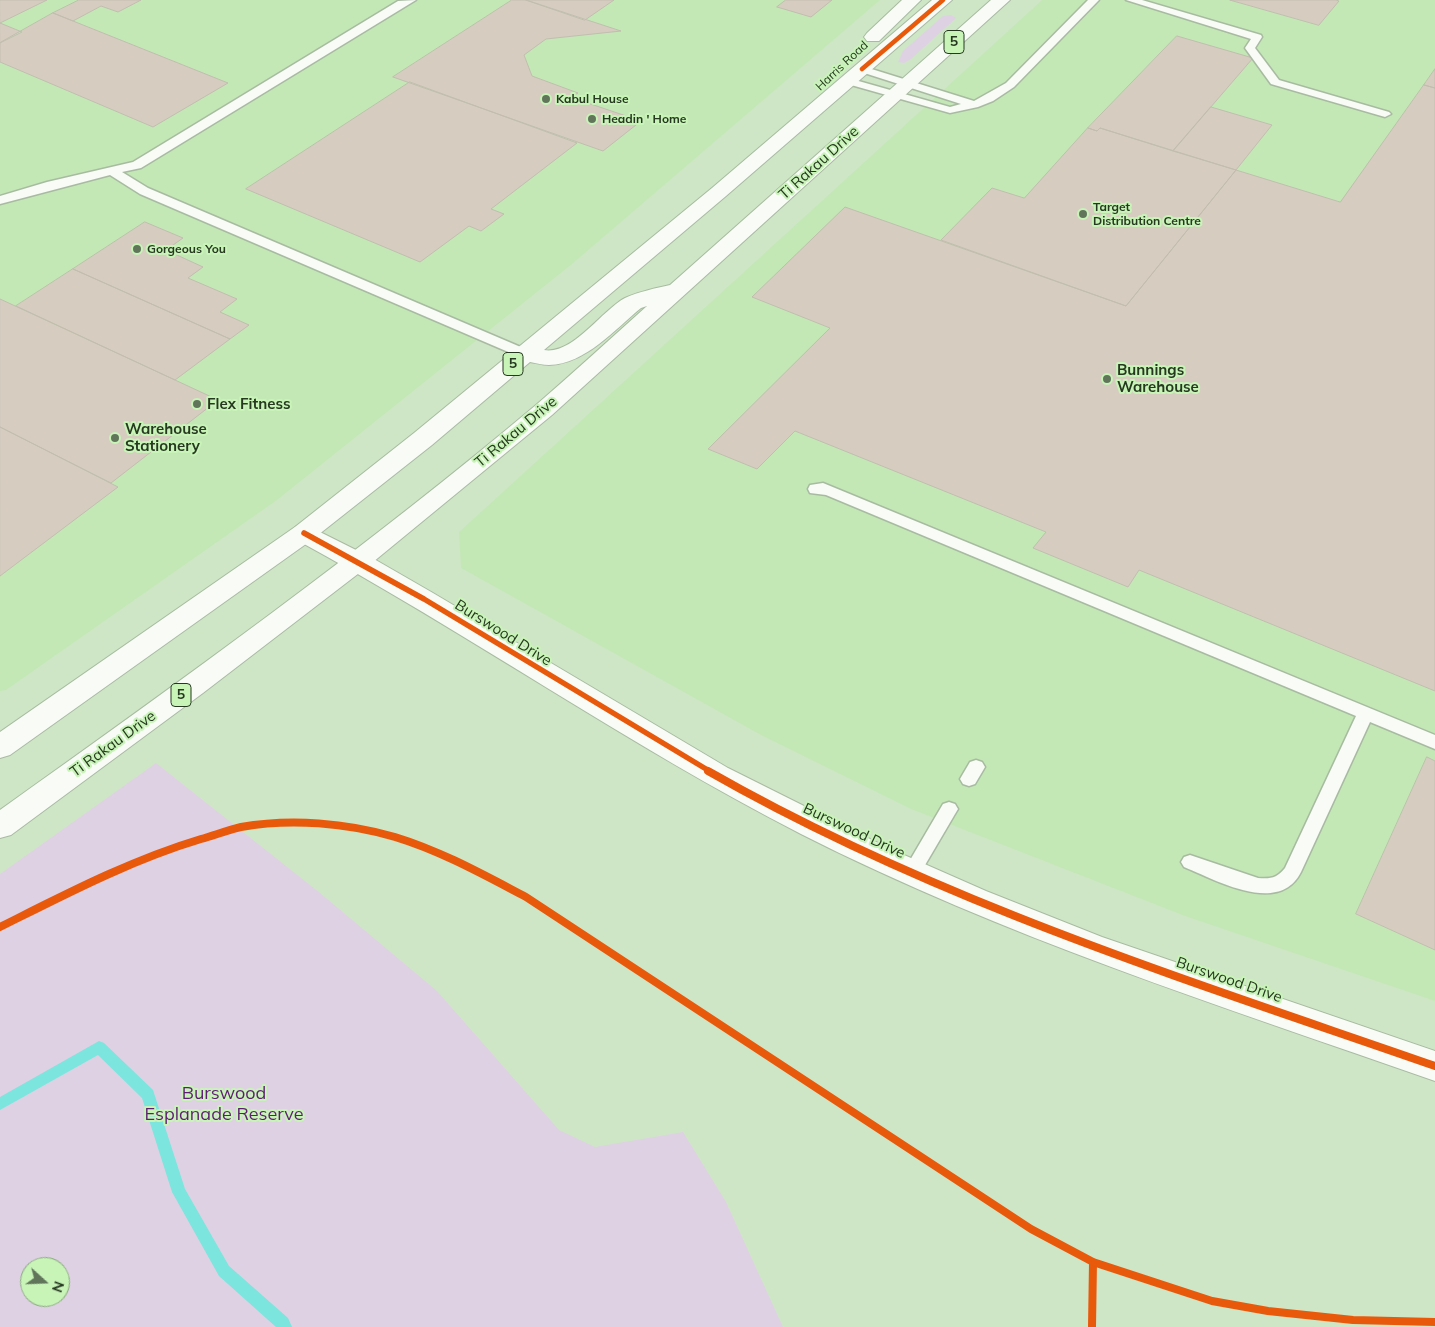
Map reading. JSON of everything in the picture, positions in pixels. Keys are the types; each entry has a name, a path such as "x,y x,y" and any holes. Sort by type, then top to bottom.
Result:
{"main road":[{"name":"Harris Road","path":"782,138 783,127 793,113 912,0"},
{"name":"5","path":"0,747 304,533 423,439 782,138 943,0"},
{"name":"Ti Rakau Drive","path":"0,826 193,686 358,561 544,410 1001,0"},
{"path":"525,354 549,358 567,354 581,346 634,302 681,288"},
{"name":"Burswood Drive","path":"304,533 358,561 674,752 779,809 912,872 1041,927 1435,1066"}],"lane":[{"path":"0,200 137,165 402,3 411,0"},
{"path":"855,75 901,89 950,110 974,105 989,99 1010,85 1094,0"},
{"path":"1131,0 1257,38 1250,48 1275,82 1385,114"},
{"path":"855,75 901,89 974,105"},
{"path":"112,171 144,191 356,280 525,354"},
{"path":"815,489 822,488 831,491 1435,742"},
{"path":"1190,862 1259,886 1277,886 1286,881 1292,872 1365,714"},
{"path":"912,872 949,809"}],"shaded area":[{"path":"0,0 880,0 572,264 277,500 6,690 0,691"},
{"path":"1042,0 1435,0 1435,1001 1185,916 911,809 761,735 461,568 459,532"}],"green space":[{"path":"951,15 956,18 911,59 904,63 898,62 903,51 943,16"},
{"name":"Burswood Esplanade Reserve","path":"156,763 320,893 437,991 559,1130 595,1147 683,1132 726,1202 783,1327 0,1327 0,874"}],"building":[{"path":"0,0 47,0 0,23"},
{"path":"79,0 141,0 118,12 101,6 73,21 53,13"},
{"path":"512,0 526,0 621,31 546,39 524,55 532,76 578,93 570,97 641,121 603,151 393,77"},
{"path":"526,0 614,0 585,20"},
{"path":"786,0 832,0 811,17 777,7"},
{"path":"1230,0 1336,0 1339,1 1319,25"},
{"path":"53,13 228,83 153,127 0,62 0,43"},
{"path":"0,23 22,32 0,43"},
{"path":"1177,36 1253,58 1173,151 1100,128 1097,131 1088,128"},
{"path":"1435,69 1435,88 1424,85"},
{"path":"410,82 577,143 491,209 504,214 481,231 469,226 420,262 246,189"},
{"name":"Bunnings Warehouse","path":"1424,85 1435,88 1435,691 1139,570 1128,587 1033,548 1046,532 795,431 757,469 708,449 830,328 752,297 845,207 1126,306 1236,170 1340,202"},
{"path":"1211,107 1272,125 1236,170 1173,151"},
{"name":"Target Distribution Centre","path":"1088,128 1097,131 1100,128 1236,170 1126,306 941,240 992,188 1024,198"},
{"path":"145,222 183,238 166,250 203,267 188,278 237,299 220,312 249,325 230,339 73,269"},
{"path":"73,269 230,339 175,380 16,306"},
{"path":"0,299 218,400 111,483 0,427"},
{"path":"0,427 118,487 0,576"},
{"path":"1427,757 1435,761 1435,950 1356,914"}],"waterway":[{"path":"0,1104 99,1047 148,1094 179,1192 224,1271 283,1323 284,1327"}],"cycle path":[{"path":"862,69 943,0"},
{"path":"304,533 424,599 658,742 718,776 875,856 975,901 1042,928 1188,982 1435,1066"},
{"path":"0,927 130,865 184,844 239,827 285,823 322,824 360,829 395,837 446,856 526,897 1031,1229 1093,1262 1212,1301 1268,1311 1353,1320 1435,1322"},
{"path":"1092,1327 1093,1262"}],"place":[{"name":"Kabul House","path":"546,99"},
{"name":"Headin ' Home","path":"592,119"},
{"name":"Target Distribution Centre","path":"1083,214"},
{"name":"Gorgeous You","path":"137,249"},
{"name":"Bunnings Warehouse","path":"1107,379"},
{"name":"Flex Fitness","path":"197,404"},
{"name":"Warehouse Stationery","path":"115,438"}]}
